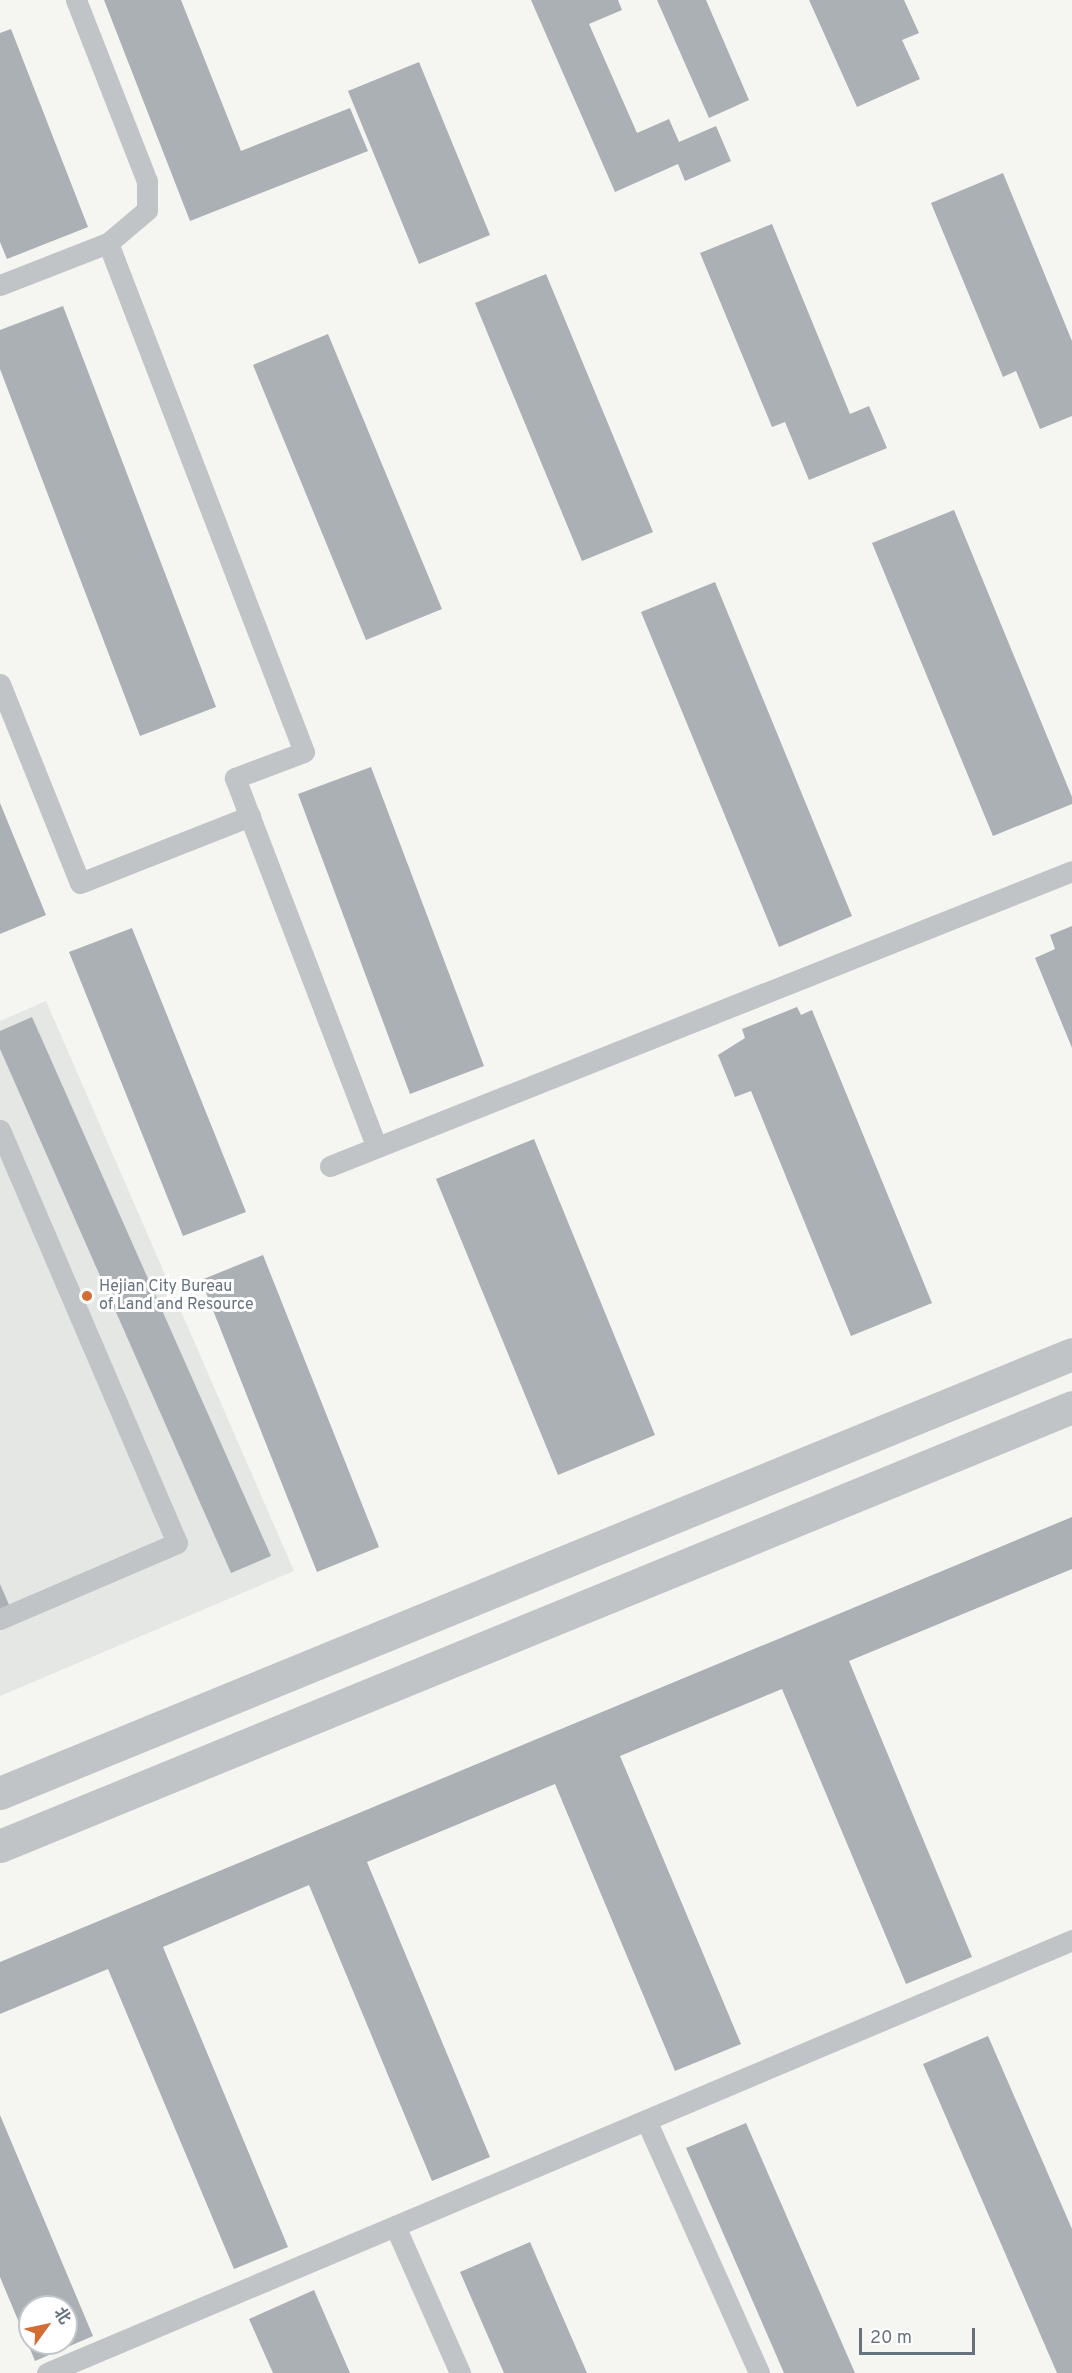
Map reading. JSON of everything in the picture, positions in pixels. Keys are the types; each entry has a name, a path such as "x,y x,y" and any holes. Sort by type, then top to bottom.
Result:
{"street":[{"path":"0,1793 1072,1354"},
{"path":"0,1846 1072,1407"}],"lane":[{"path":"0,285 108,243 147,210 147,181 76,0"},
{"path":"108,243 304,752 235,778 377,1147"},
{"path":"0,684 80,883 250,816"},
{"path":"330,1166 1072,871"},
{"path":"0,1130 177,1543 0,1619"},
{"path":"47,2373 1072,1940"},
{"path":"646,2120 759,2373"},
{"path":"395,2226 460,2373"}],"shaded area":[{"name":"Hejian City Bureau of Land and Resource","path":"46,1001 294,1571 0,1696 0,1021"}],"building":[{"path":"104,0 181,0 241,151 350,108 368,151 190,221"},
{"path":"531,0 618,0 622,10 589,24 637,133 669,119 679,142 716,126 731,161 685,181 678,164 615,192"},
{"path":"657,0 706,0 749,100 709,118"},
{"path":"809,0 904,0 919,33 902,40 920,79 857,107"},
{"path":"11,29 88,227 7,259 0,242 0,33"},
{"path":"419,62 490,235 419,264 348,91"},
{"path":"1003,173 1072,341 1072,416 1040,429 1016,371 1003,377 931,203"},
{"path":"772,224 850,414 869,406 887,448 809,480 785,422 772,427 700,253"},
{"path":"546,274 653,532 582,561 475,303"},
{"path":"63,306 216,707 140,736 0,369 0,330"},
{"path":"328,334 442,609 366,640 253,365"},
{"path":"954,510 1072,797 1072,804 993,836 872,543"},
{"path":"715,582 852,916 779,947 641,612"},
{"path":"371,767 484,1066 410,1094 298,794"},
{"path":"0,803 46,915 0,934"},
{"path":"1072,926 1072,1048 1035,958 1055,949 1050,935"},
{"path":"132,928 246,1212 183,1236 69,952"},
{"path":"797,1007 801,1015 812,1010 932,1303 851,1336 751,1091 735,1097 718,1055 745,1038 742,1029"},
{"path":"32,1017 271,1556 231,1573 0,1049 0,1031"},
{"path":"534,1139 655,1435 558,1475 436,1179"},
{"path":"263,1255 379,1547 317,1572 201,1280"},
{"path":"1072,1517 1072,1569 849,1661 972,1957 906,1984 782,1689 620,1756 741,2044 675,2071 555,1784 367,1862 490,2157 432,2181 309,1885 163,1947 288,2247 234,2269 108,1969 0,2014 0,1962"},
{"path":"0,1584 10,1607 0,1611"},
{"path":"988,2036 1072,2229 1072,2373 1057,2373 923,2064"},
{"path":"0,2115 76,2295 18,2295 18,2320 0,2277"},
{"path":"746,2123 855,2373 784,2373 686,2148"},
{"path":"530,2242 587,2373 504,2373 460,2272"},
{"path":"314,2290 350,2373 273,2373 249,2319"},
{"path":"78,2300 93,2336 78,2342"},
{"path":"32,2355 49,2355 35,2361"}],"place":[{"name":"Hejian City Bureau of Land and Resource","path":"87,1296"}]}
